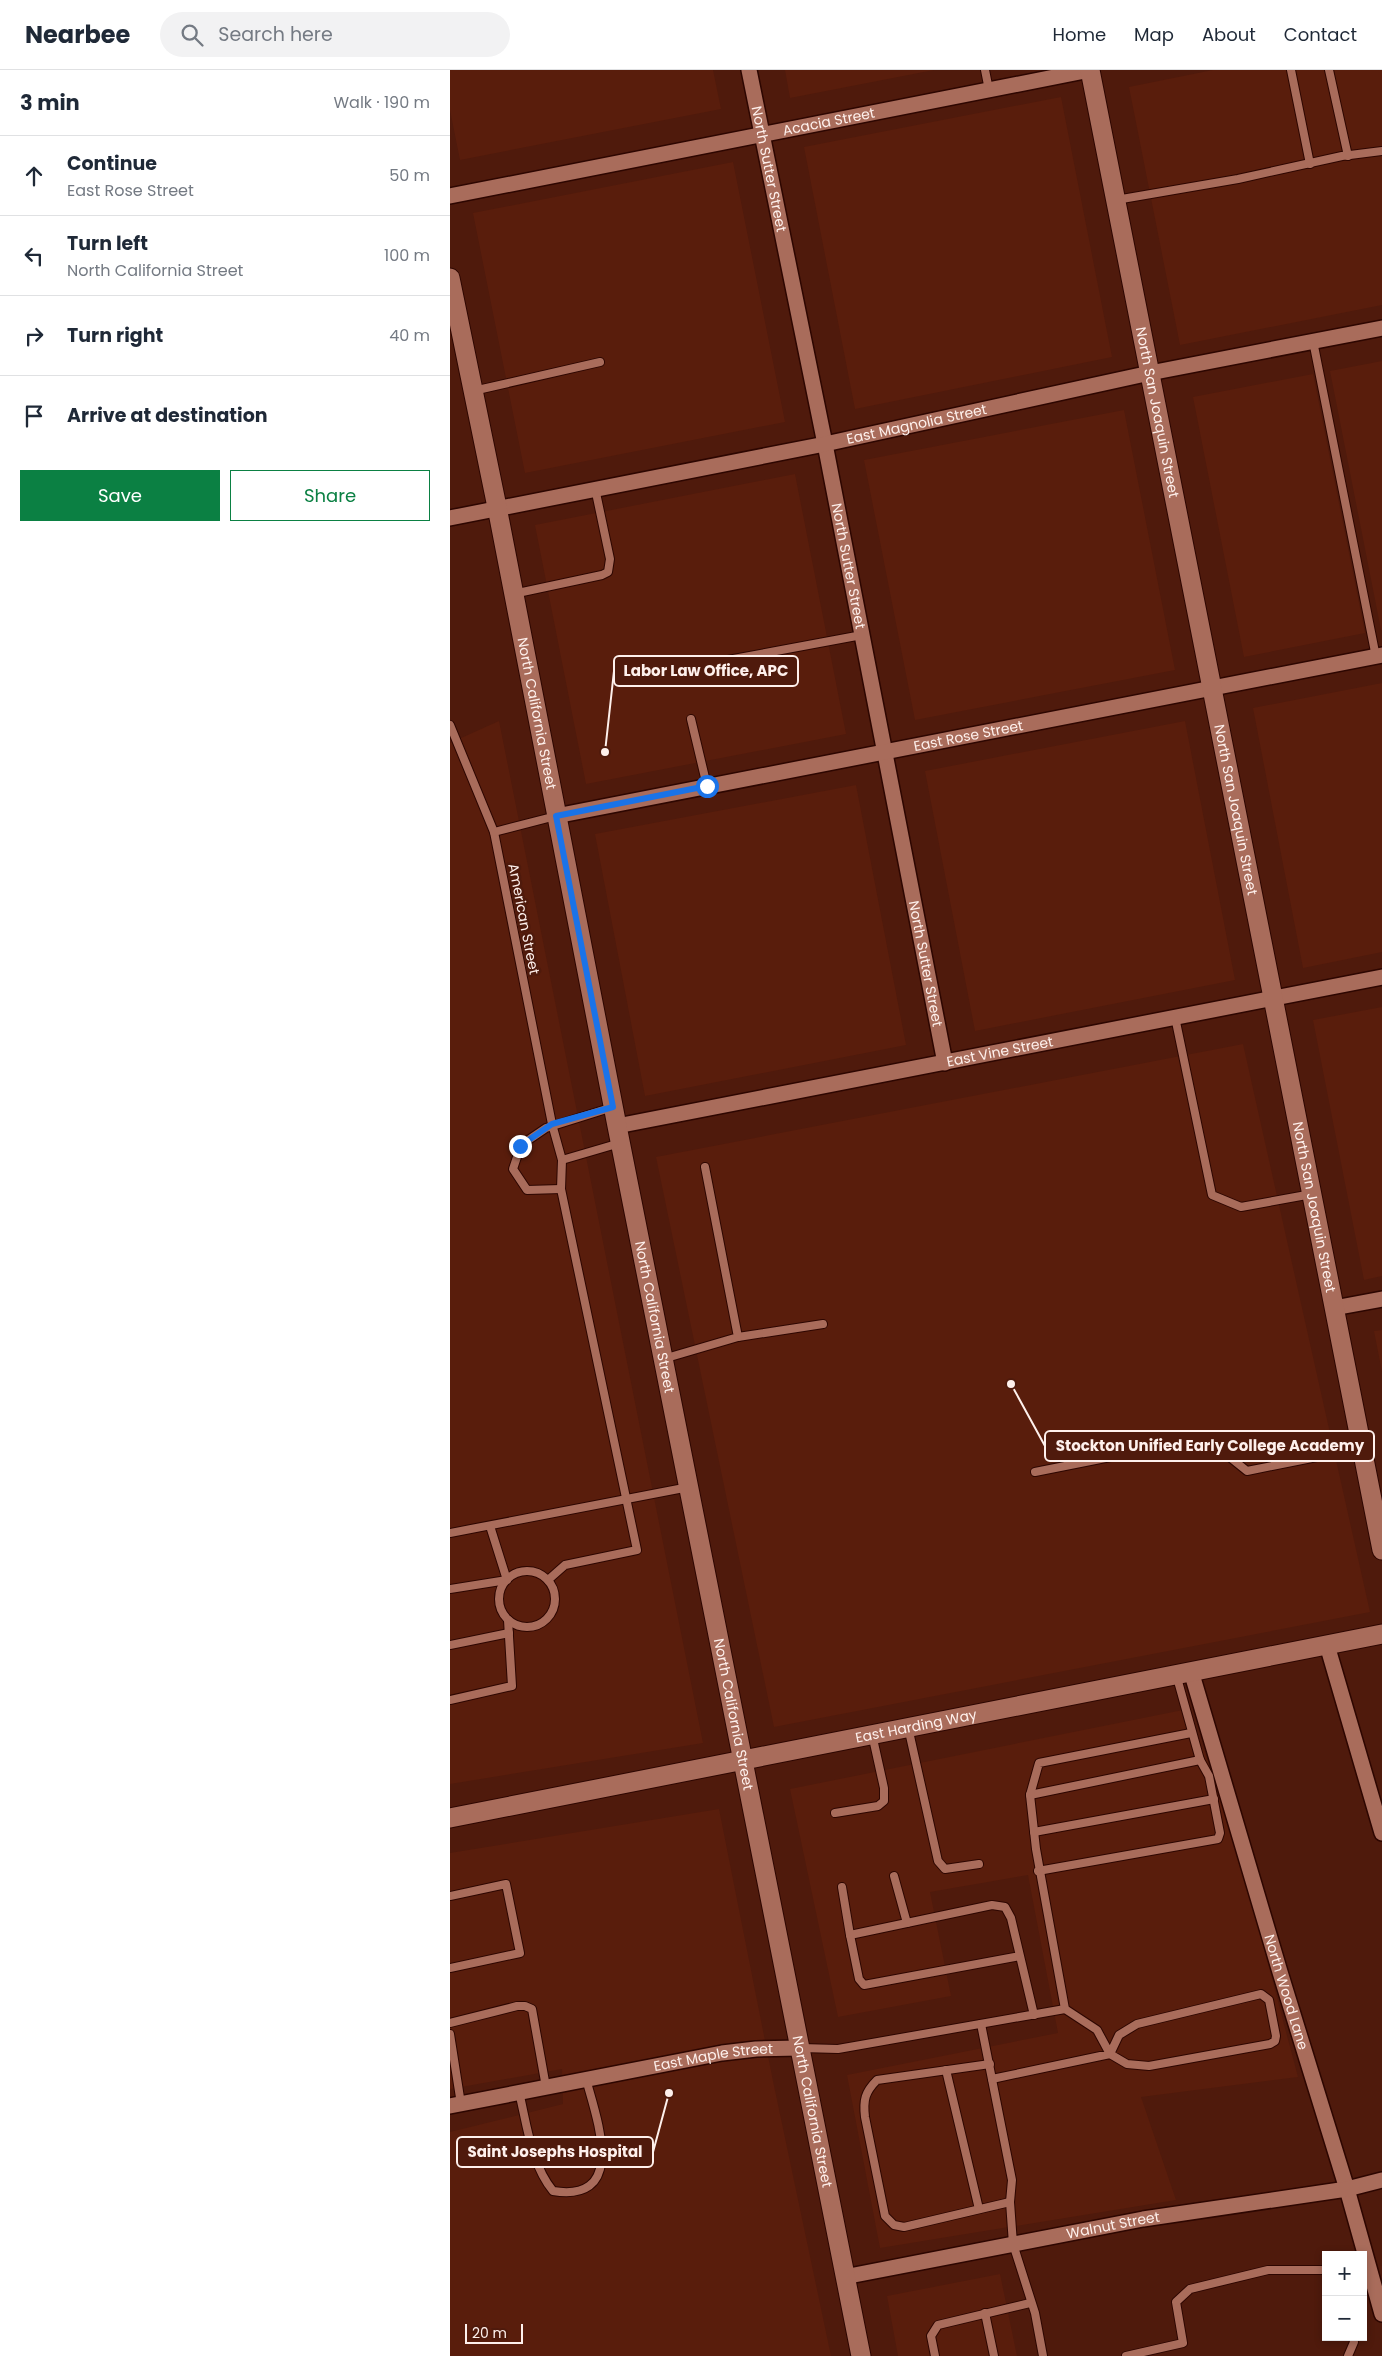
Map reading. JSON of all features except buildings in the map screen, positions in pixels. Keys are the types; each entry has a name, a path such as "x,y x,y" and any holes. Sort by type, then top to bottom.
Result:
{"street":[{"name":"North Sutter Street","path":"749,70 825,444 945,1062"},
{"name":"Acacia Street","path":"450,196 1090,70"},
{"name":"North San Joaquin Street","path":"1090,70 1382,1550"},
{"name":"North California Street","path":"450,278 497,507 618,1135 744,1760 861,2356"},
{"name":"East Magnolia Street","path":"450,518 497,507 825,444 1150,373 1382,328"},
{"name":"East Rose Street","path":"556,816 1379,656"},
{"name":"East Vine Street","path":"618,1135 945,1062 1382,977"},
{"path":"1334,1308 1382,1299"},
{"name":"East Harding Way","path":"450,1818 1382,1634"},
{"path":"1327,1645 1382,1833"},
{"name":"North Wood Lane","path":"1184,1672 1347,2189 1382,2314"},
{"name":"East Maple Street","path":"456,2105 722,2053 756,2049 800,2048"},
{"name":"Walnut Street","path":"844,2277 1143,2219 1347,2189 1382,2180"}],"lane":[{"path":"985,70 989,90"},
{"path":"1291,70 1310,164"},
{"path":"1329,70 1348,156"},
{"path":"1115,200 1382,151"},
{"path":"1313,341 1379,656"},
{"path":"473,391 600,362"},
{"path":"513,594 602,575 608,572 610,559 595,488"},
{"path":"728,660 862,635"},
{"path":"691,719 707,786"},
{"name":"American Street","path":"450,725 494,832 552,1124 562,1160 561,1189 637,1550 565,1565 548,1580"},
{"path":"494,832 556,816"},
{"path":"1175,1018 1212,1195 1240,1207 1312,1194"},
{"path":"561,1189 527,1190 513,1169 520,1146 552,1124 613,1107"},
{"path":"562,1160 618,1135"},
{"path":"705,1167 738,1337"},
{"path":"663,1359 738,1337 823,1324"},
{"path":"1035,1472 1206,1438 1247,1471 1362,1448"},
{"path":"450,1533 628,1501 689,1487"},
{"path":"490,1526 507,1580"},
{"path":"532,1571 548,1580 556,1596 555,1606 551,1615 544,1622 536,1627 516,1626 502,1613 499,1596 507,1580 514,1574 532,1571"},
{"path":"450,1588 507,1580"},
{"path":"450,1700 512,1686 508,1620"},
{"path":"450,1645 509,1633"},
{"path":"1038,1871 1218,1839 1220,1833 1209,1776 1200,1760 1191,1733 1184,1672"},
{"path":"908,1727 938,1861 945,1869 979,1864"},
{"path":"1110,2054 1119,2035 1138,2024 1261,1994 1269,2000 1276,2036 1275,2041 1270,2044 1149,2066 1127,2064 1110,2054 1097,2030 1065,2009 1038,1871 1030,1795 1040,1763 1191,1733"},
{"path":"835,1813 878,1806 884,1801 884,1788 872,1734"},
{"path":"1030,1795 1200,1760"},
{"path":"1034,1832 1214,1799"},
{"path":"894,1876 907,1923"},
{"path":"450,1896 506,1884 520,1953 450,1968"},
{"path":"842,1887 859,1979 864,1985 1020,1956"},
{"path":"850,1935 992,1905 1005,1907 1011,1918 1034,2014"},
{"path":"450,2023 517,2006 525,2006 532,2009 546,2087"},
{"name":"East Maple Street","path":"800,2048 838,2049 1065,2009"},
{"path":"982,2024 1012,2180 1010,2202 1013,2244 1030,2303 1035,2313 1043,2356"},
{"path":"450,2034 456,2105"},
{"path":"992,2079 1110,2054"},
{"path":"990,2064 877,2080 867,2090 863,2103 865,2117 885,2216 894,2225 904,2227 1010,2202"},
{"path":"946,2070 979,2209"},
{"path":"519,2092 535,2158 543,2179 553,2191 568,2193 583,2190 596,2178 603,2158 600,2132 586,2079"},
{"path":"1126,2356 1183,2343 1176,2302 1190,2289 1268,2270 1322,2270"},
{"path":"935,2356 931,2336 938,2325 1030,2303"},
{"path":"985,2313 994,2356"},
{"path":"1348,2356 1354,2341"}],"shaded area":[{"path":"450,70 713,70 721,109 460,160 450,110"},
{"path":"785,70 934,70 790,98"},
{"path":"1213,70 1382,70 1382,305 1180,345 1129,87"},
{"path":"1061,97 1112,357 855,409 804,147"},
{"path":"733,162 785,422 525,473 473,213"},
{"path":"1382,361 1382,630 1381,630 1330,371"},
{"path":"1313,374 1365,633 1244,657 1193,397"},
{"path":"1124,410 1175,670 915,720 864,460"},
{"path":"795,474 846,734 586,784 535,525"},
{"path":"1382,683 1382,952 1303,968 1253,708"},
{"path":"499,721 703,1743 450,1784 450,743"},
{"path":"1185,721 1235,980 975,1031 925,771"},
{"path":"856,785 906,1045 645,1096 595,834"},
{"path":"1382,1007 1382,1276 1364,1280 1313,1020"},
{"path":"1243,1044 1370,1612 774,1727 656,1157"},
{"path":"1382,1330 1382,1372 1374,1331"},
{"path":"1188,1709 1230,1821 1298,2077 1141,2097 1176,2200 880,2248 847,2075 1058,2033 1028,1875 930,1892 951,1996 838,2017 790,1789"},
{"path":"719,1809 773,2081 831,2356 450,2356 450,2132 563,2104 562,2069 450,2089 450,1853"},
{"path":"1000,2274 1017,2356 898,2356 887,2296"}],"place":[{"name":"Labor Law Office, APC","path":"605,752"},
{"name":"Stockton Unified Early College Academy","path":"1011,1384"},
{"name":"Saint Josephs Hospital","path":"669,2093"}],"route":[{"path":"520,1146 552,1124 613,1107 556,816 707,786"}]}
